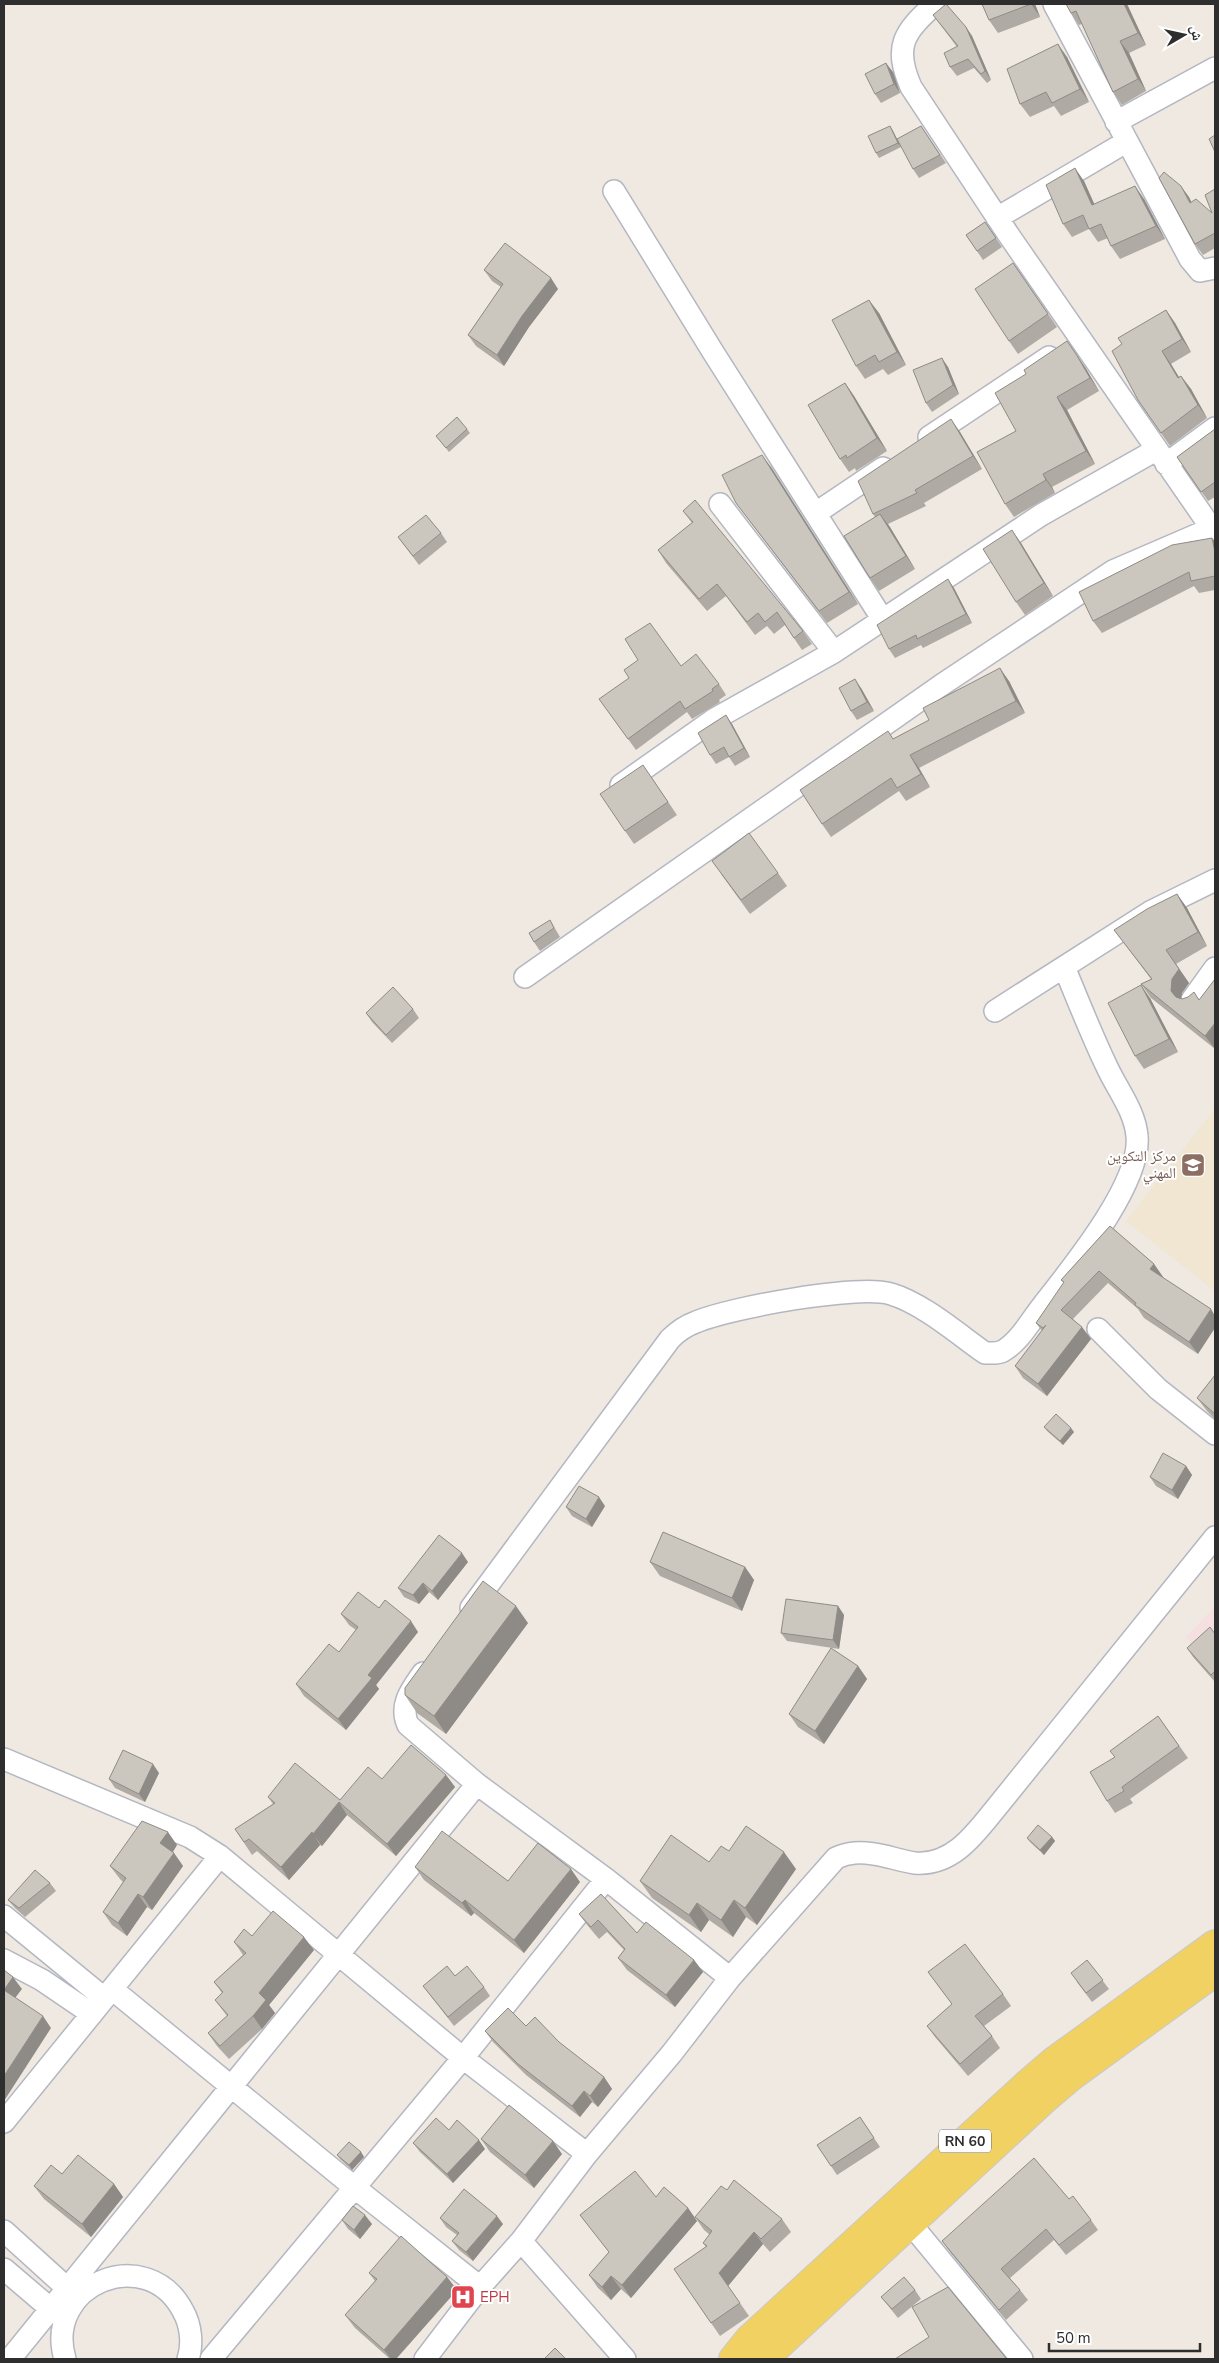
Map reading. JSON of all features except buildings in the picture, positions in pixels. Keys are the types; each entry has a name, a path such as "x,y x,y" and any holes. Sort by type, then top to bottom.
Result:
{"main road":[{"name":"RN 60","path":"733,2359 749,2338 1026,2085 1054,2061 1215,1944"},
{"name":"RN 60","path":"764,2359 1072,2076 1215,1972"}],"street":[{"path":"525,976 932,692 1113,571 1214,528 1161,457 1078,337 911,87 903,69 902,44 907,32 934,4"},
{"path":"1054,4 1126,142 1197,269 1206,272 1215,268"},
{"path":"1116,122 1215,68"},
{"path":"997,218 1126,142"},
{"path":"614,191 707,344 883,620"},
{"path":"816,513 1078,337"},
{"path":"610,793 713,720 834,652 1041,515 1161,457 1215,428"},
{"path":"720,504 834,652"},
{"path":"995,1010 1150,912 1215,880"},
{"path":"456,1628 597,1436 670,1339 681,1329 697,1321 734,1310 855,1290 892,1294 918,1307 985,1353 996,1354 1014,1343 1069,1272 1108,1214 1124,1185 1137,1150 1136,1126 1107,1067 1064,966"},
{"path":"1192,1000 1215,968"},
{"path":"1098,1328 1158,1388 1215,1434"},
{"path":"425,2359 480,2287 521,2241 587,2154 730,1978 836,1858 856,1852 914,1863 932,1863 943,1860 952,1854 974,1835 1215,1537"},
{"path":"433,1659 404,1703 405,1719 414,1733 477,1784 606,1879 730,1978"},
{"path":"4,1758 190,1836 220,1856 464,2058 587,2154"},
{"path":"10,2359 59,2312 104,2247 338,1954 477,1784"},
{"path":"4,2122 220,1856"},
{"path":"211,2359 464,2058 606,1879"},
{"path":"4,1916 103,2000 233,2087 354,2188 480,2287"},
{"path":"4,1960 42,1980 103,2000"},
{"path":"910,2223 1022,2359"},
{"path":"4,2231 74,2291"},
{"path":"521,2241 625,2359"},
{"path":"4,2269 59,2312 62,2348 65,2359"},
{"path":"74,2291 112,2277 131,2276 149,2280 166,2289 179,2302 188,2319 191,2338 188,2359"}],"shaded area":[{"name":"مركز التكوين المهني","path":"1215,1109 1215,1291 1126,1221"},
{"path":"1215,1607 1215,1668 1186,1637"}],"place":[{"name":"مركز التكوين المهني","path":"1193,1165"},
{"name":"EPH","path":"463,2297"}]}
